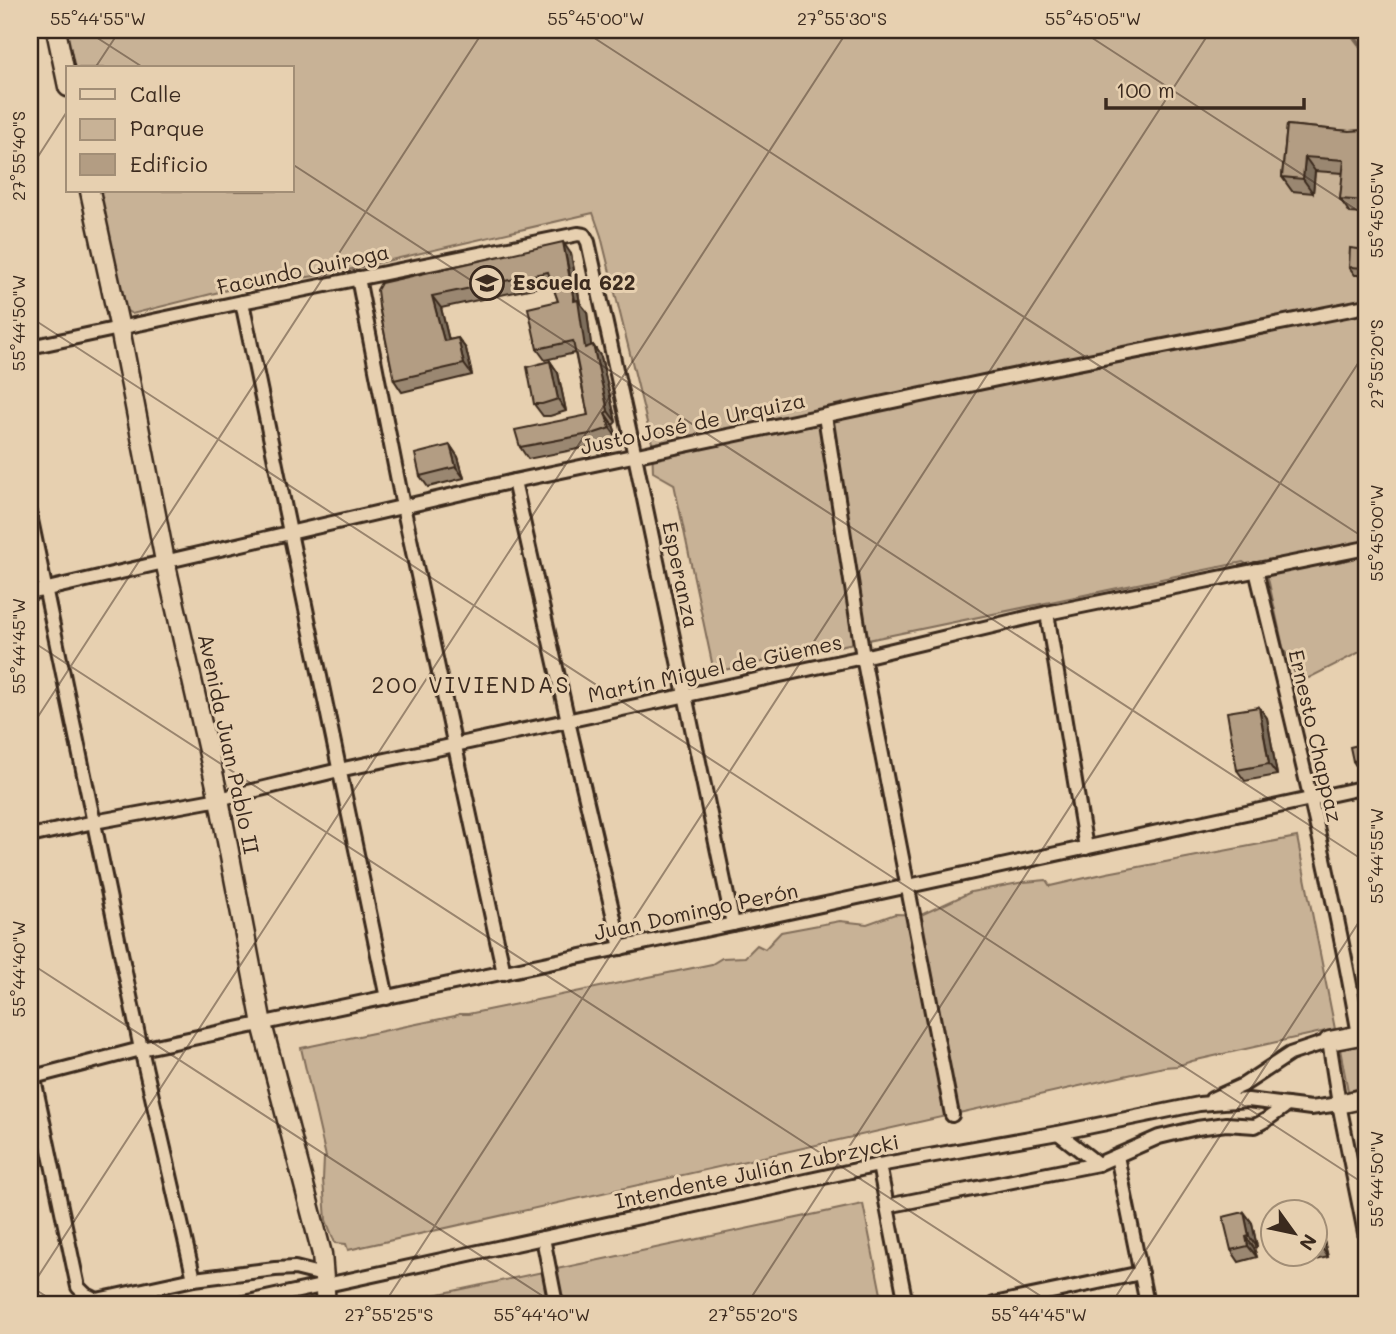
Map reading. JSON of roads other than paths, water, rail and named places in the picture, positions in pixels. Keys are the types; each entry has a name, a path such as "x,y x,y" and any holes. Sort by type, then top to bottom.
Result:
{"street":[{"path":"56,30 66,78"},
{"name":"Avenida Juan Pablo II","path":"90,192 165,561 219,799 262,1024 322,1254 326,1304"},
{"name":"Facundo Quiroga","path":"30,347 358,278 578,234 584,236"},
{"name":"Esperanza","path":"584,236 588,242 635,456 733,924"},
{"path":"358,278 403,506 504,973"},
{"path":"242,302 387,998"},
{"name":"Justo José de Urquiza","path":"30,593 514,481 994,380 1366,306"},
{"path":"825,416 863,657 952,1115"},
{"path":"514,481 621,948"},
{"path":"30,515 141,1049 194,1279"},
{"name":"Martín Miguel de Güemes","path":"30,836 219,799 339,770 863,657 1047,613 1366,548"},
{"name":"Ernesto Chappaz","path":"1256,570 1312,799 1363,1034"},
{"path":"1047,613 1086,848"},
{"name":"Juan Domingo Perón","path":"33,1077 141,1049 1366,787"},
{"path":"1363,1034 1329,1041 1366,1238"},
{"name":"Intendente Julián Zubrzycki","path":"1199,1104 1243,1085 1290,1054 1329,1041"},
{"path":"30,1060 82,1299 97,1300 194,1279 295,1268 324,1280"},
{"path":"1339,1104 1366,1098"},
{"name":"Intendente Julián Zubrzycki","path":"239,1304 324,1280 543,1238 879,1165 1059,1133 1199,1104 1248,1100 1311,1108 1339,1104"},
{"path":"887,1206 1098,1164 1159,1137 1197,1128 1226,1124 1255,1126 1287,1105"},
{"path":"1059,1133 1098,1164"},
{"path":"1117,1156 1147,1304"},
{"path":"879,1165 906,1304"},
{"path":"543,1238 556,1304"},
{"path":"994,1304 1141,1273"}],"waterway":[{"path":"1349,30 1366,53"}],"place":[{"name":"Escuela 622","path":"487,283"}],"district":[{"name":"200 VIVIENDAS","path":"471,685"}]}
